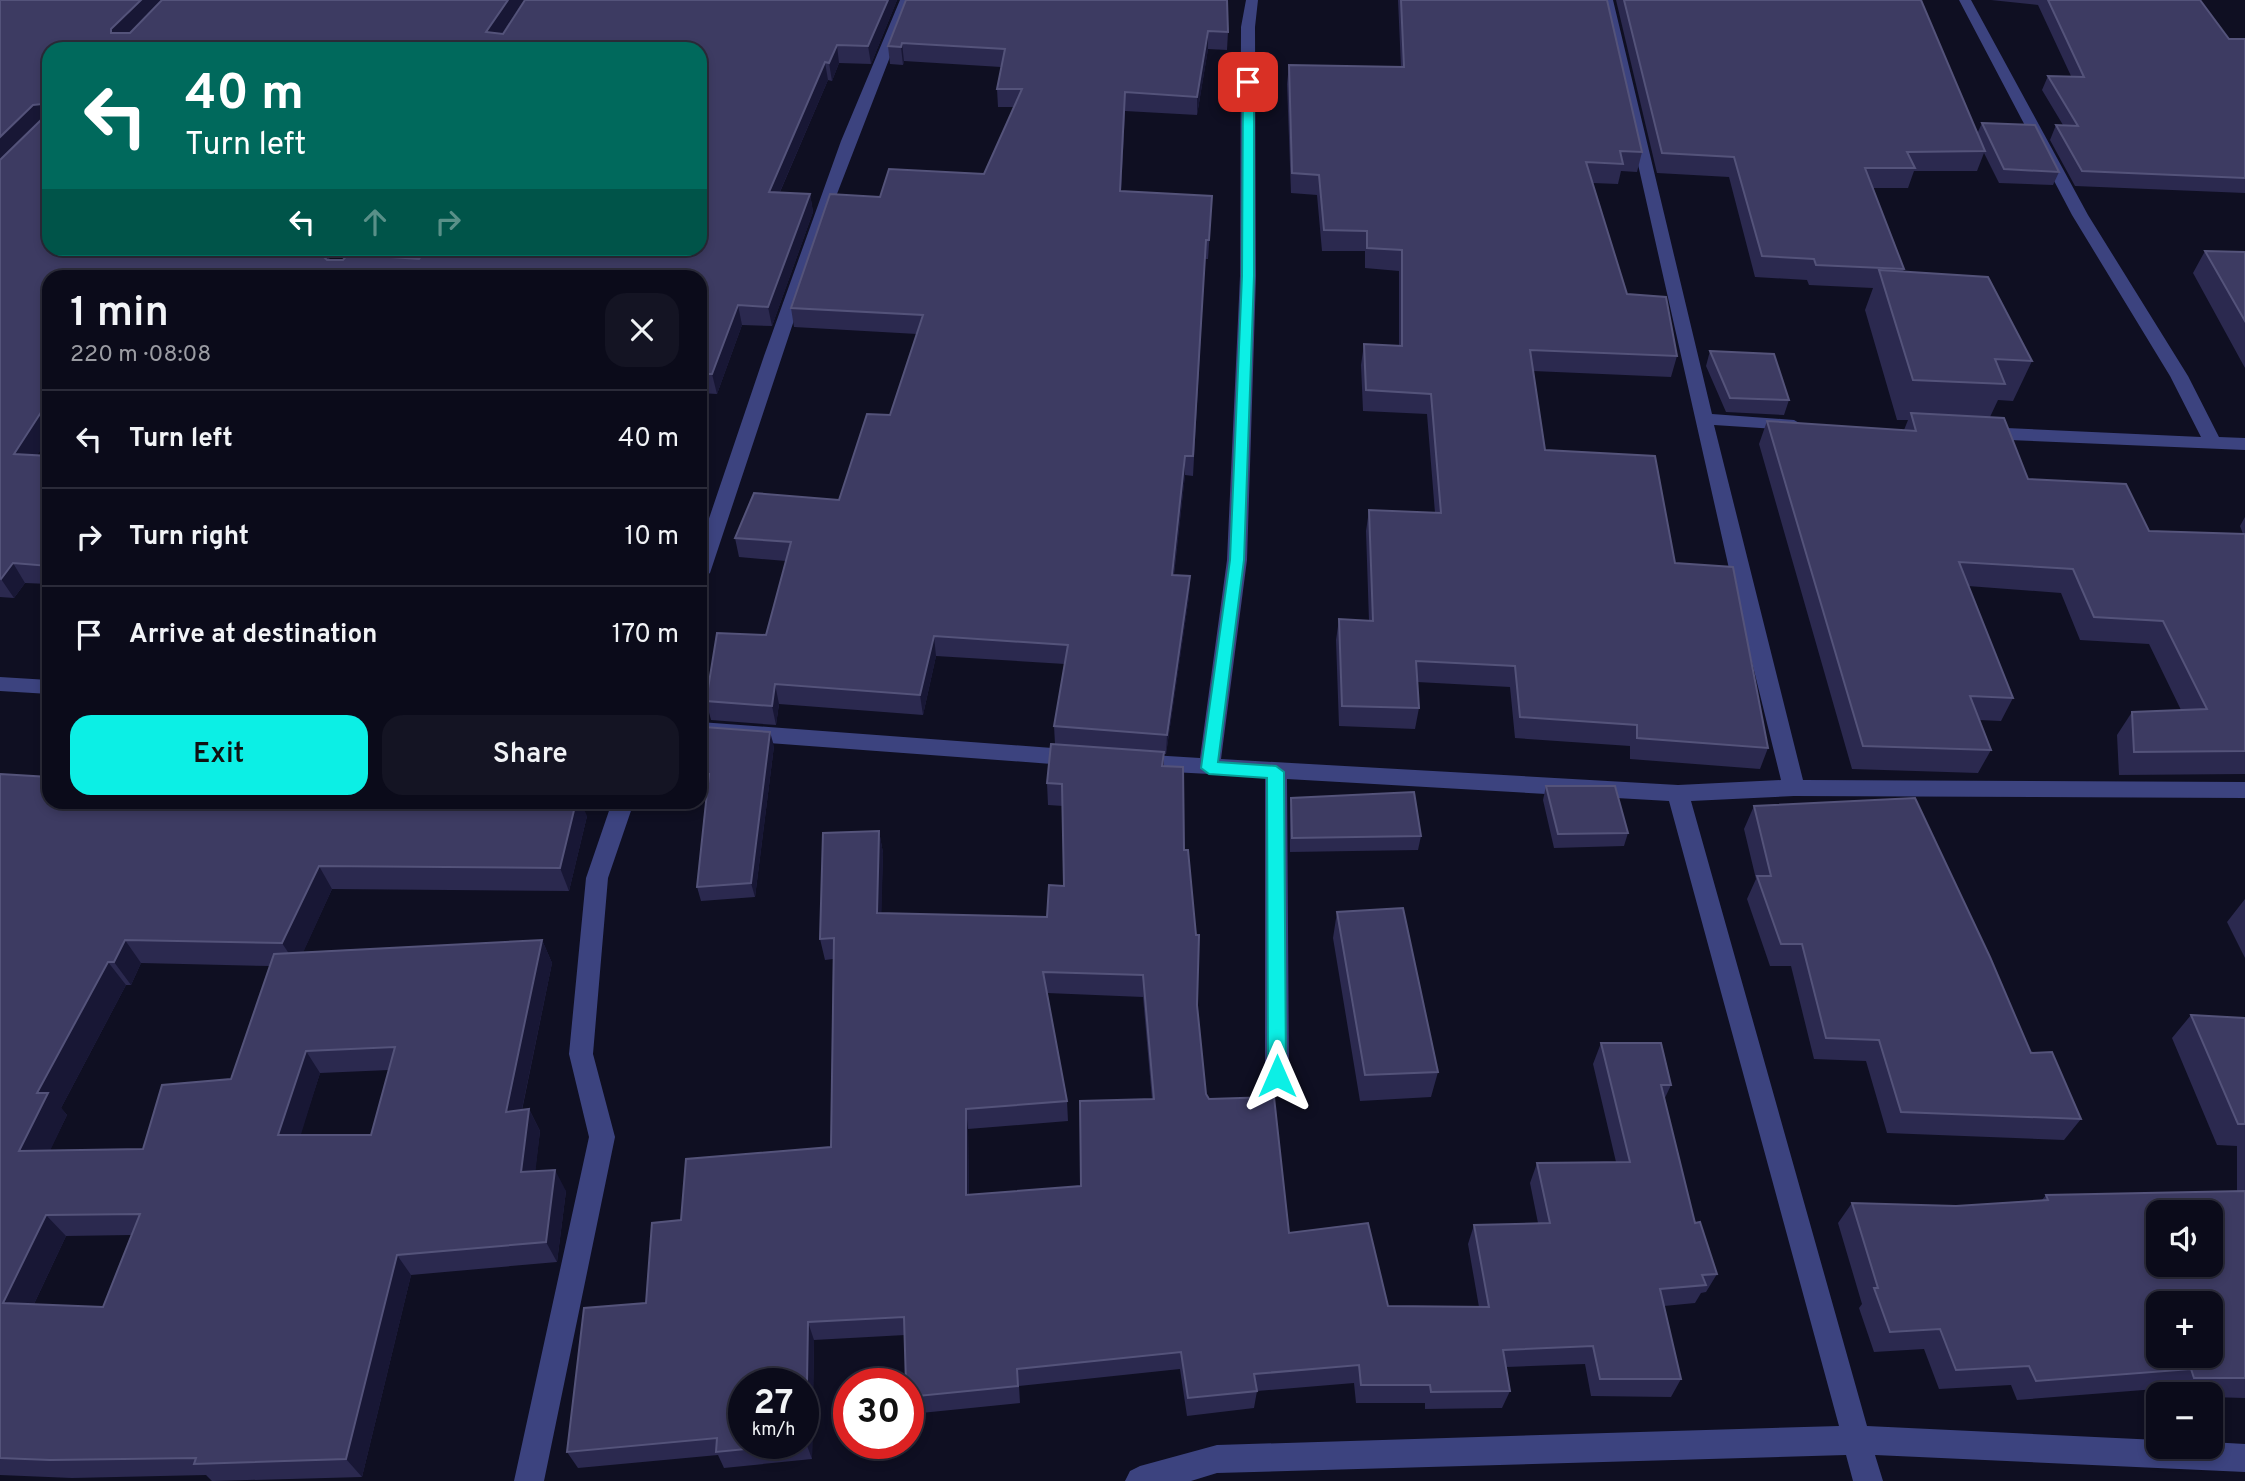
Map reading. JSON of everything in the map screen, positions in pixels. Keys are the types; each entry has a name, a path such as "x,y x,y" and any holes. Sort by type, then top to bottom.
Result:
{"street":[{"path":"707,552 753,412 870,81 906,0"},
{"path":"1209,768 1237,560 1248,276 1248,27 1252,0"},
{"path":"1607,0 1794,788"},
{"path":"1965,0 2080,215 2179,376 2212,441"},
{"path":"1706,419 1811,426"},
{"path":"1962,432 2245,444"},
{"path":"0,684 42,687"},
{"path":"707,731 1209,768 1678,793 1794,788 2245,790"},
{"path":"1276,772 1277,1076"},
{"path":"1678,793 1868,1481"},
{"path":"529,1481 602,1137 581,1054 597,878 622,809"},
{"path":"1140,1481 1217,1459 1858,1440 2245,1458"}],"building":[{"path":"0,0 141,0 111,29 111,33 130,33 162,0 508,0 486,32 503,34 525,0 888,0 868,46 837,45 829,63 825,62 769,192 810,194 768,307 738,305 712,374 707,374 707,270 42,270 42,411 14,454 42,456 42,565 13,563 1,579 0,160 42,119 42,256 325,256 327,260 343,260 346,256 419,259 421,256 707,256 707,42 42,42 42,104 33,105 0,137"},
{"path":"906,0 1227,0 1228,32 1208,31 1197,97 1125,92 1120,191 1212,196 1209,240 1206,240 1193,456 1185,456 1172,575 1190,576 1167,735 1054,726 1068,645 934,636 920,695 775,684 772,706 707,701 717,633 766,635 791,542 735,538 754,493 839,500 867,414 890,415 923,315 791,308 830,194 880,197 889,169 984,174 1022,89 997,89 1005,49 902,43 901,47 888,46"},
{"path":"1401,0 1607,0 1642,152 1620,151 1623,164 1586,162 1627,294 1666,297 1677,356 1530,350 1545,450 1655,456 1675,563 1733,567 1768,748 1637,738 1637,725 1520,717 1515,666 1416,661 1419,708 1342,706 1339,619 1373,621 1369,510 1441,513 1431,394 1366,390 1364,344 1402,346 1402,250 1367,248 1367,231 1324,230 1319,175 1292,173 1289,65 1404,67"},
{"path":"1624,0 1921,0 1985,151 1907,152 1915,168 1865,168 1904,269 1816,265 1814,259 1762,256 1734,157 1662,153"},
{"path":"2048,0 2200,0 2229,39 2245,39 2245,178 2082,171 2056,125 2078,126 2048,76 2084,77"},
{"path":"1982,123 2035,125 2059,172 2004,169"},
{"path":"2205,251 2245,252 2245,321"},
{"path":"1879,270 1988,277 2032,361 1995,359 2005,384 1913,380"},
{"path":"1710,351 1774,354 1789,400 1730,398"},
{"path":"1911,413 2004,418 2028,479 2126,484 2149,531 2245,534 2245,751 2134,752 2132,712 2207,709 2163,621 2094,617 2073,569 1959,562 2013,698 1970,696 1991,750 1863,746 1767,421 1916,431"},
{"path":"707,727 770,732 751,883 697,887 709,774"},
{"path":"1051,744 1164,752 1162,766 1183,767 1184,850 1188,850 1196,935 1199,935 1197,1005 1206,1094 1209,1099 1274,1097 1289,1233 1368,1223 1388,1306 1489,1307 1474,1225 1550,1223 1537,1163 1630,1162 1601,1043 1661,1043 1671,1085 1661,1085 1695,1223 1700,1222 1717,1274 1702,1275 1706,1285 1660,1289 1681,1379 1600,1379 1593,1346 1503,1350 1510,1391 1431,1392 1430,1385 1361,1385 1359,1365 1254,1374 1257,1391 1188,1398 1181,1352 1017,1369 1018,1386 924,1395 924,1368 906,1368 904,1317 808,1322 807,1368 728,1368 728,1451 716,1452 717,1438 567,1452 584,1308 646,1303 652,1223 681,1220 686,1159 831,1147 834,938 820,939 823,833 879,831 877,913 1047,917 1049,885 1064,886 1062,784 1047,783","holes":["1043,972 1143,975 1154,1099 1080,1101 1081,1186 966,1195 966,1109 1067,1101"]},
{"path":"0,774 42,777 42,809 574,809 560,868 319,866 282,943 125,940 114,962 108,962 37,1093 48,1093 19,1151 143,1149 162,1085 231,1079 274,954 542,940 506,1112 529,1109 521,1172 555,1170 546,1242 397,1255 346,1459 194,1464 196,1458 0,1458","holes":["395,1047 371,1135 278,1135 306,1051","140,1214 103,1307 3,1303 46,1215"]},
{"path":"1546,786 1615,786 1628,833 1558,834"},
{"path":"1414,792 1421,836 1292,838 1291,798"},
{"path":"1915,798 1990,957 2031,1053 2052,1052 2081,1119 1901,1112 1879,1040 1826,1038 1802,944 1781,944 1757,876 1771,876 1754,806"},
{"path":"1403,908 1438,1072 1365,1075 1337,912"},
{"path":"2191,1015 2245,1018 2245,1124 2238,1124"},
{"path":"2245,1191 2245,1378 2194,1378 2191,1369 2036,1381 2029,1366 1956,1370 1940,1329 1890,1332 1874,1288 1878,1288 1852,1203 1956,1206 2048,1200 2046,1195"}],"route":[{"path":"1248,82 1248,276 1237,560 1209,768 1276,772 1277,1076"}]}
